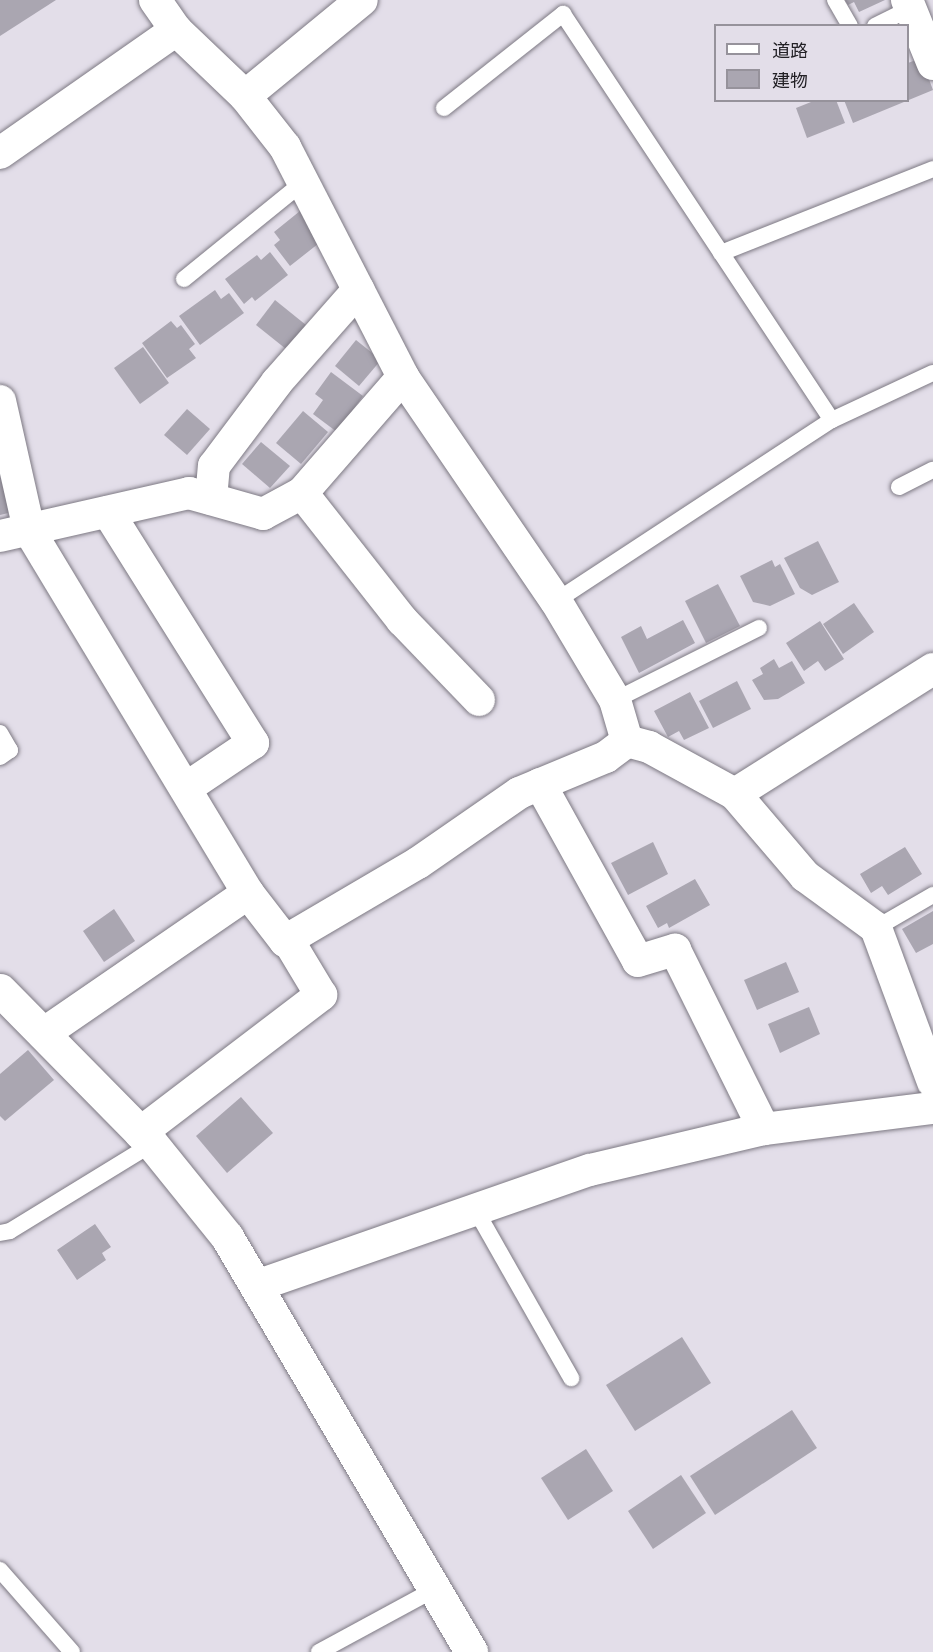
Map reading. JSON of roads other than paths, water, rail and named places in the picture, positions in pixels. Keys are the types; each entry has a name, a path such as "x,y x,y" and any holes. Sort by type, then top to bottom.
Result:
{"street":[{"path":"155,0 176,30 245,96 306,180 403,378 556,601 615,700 627,741"},
{"path":"245,96 362,0"},
{"path":"909,4 933,64"},
{"path":"0,153 176,30"},
{"path":"211,499 214,466 277,382 358,290"},
{"path":"15,533 189,493 263,514 302,494 403,378"},
{"path":"0,401 15,533 186,788 248,893 288,940 321,995 146,1139"},
{"path":"302,494 402,620 479,700"},
{"path":"108,512 253,743 186,788"},
{"path":"735,794 933,669"},
{"path":"627,741 649,747 735,794 805,876 876,928 933,1082"},
{"path":"288,940 418,863 519,793 606,757 627,741"},
{"path":"540,784 638,962 675,950 764,1129"},
{"path":"44,1034 248,893"},
{"path":"0,990 146,1139 259,1285 471,1652"},
{"path":"259,1285 474,1207 590,1170 764,1129 933,1108"}],"lane":[{"path":"835,0 849,24"},
{"path":"878,24 909,4"},
{"path":"444,108 563,14 832,420"},
{"path":"721,253 933,169"},
{"path":"184,279 306,180"},
{"path":"556,601 832,420 933,373"},
{"path":"899,487 933,470"},
{"path":"615,700 759,628"},
{"path":"0,733 10,750 0,757"},
{"path":"876,928 933,895"},
{"path":"0,1233 10,1231 146,1139"},
{"path":"474,1207 571,1378"},
{"path":"0,1570 72,1652"},
{"path":"319,1652 435,1589"}]}
